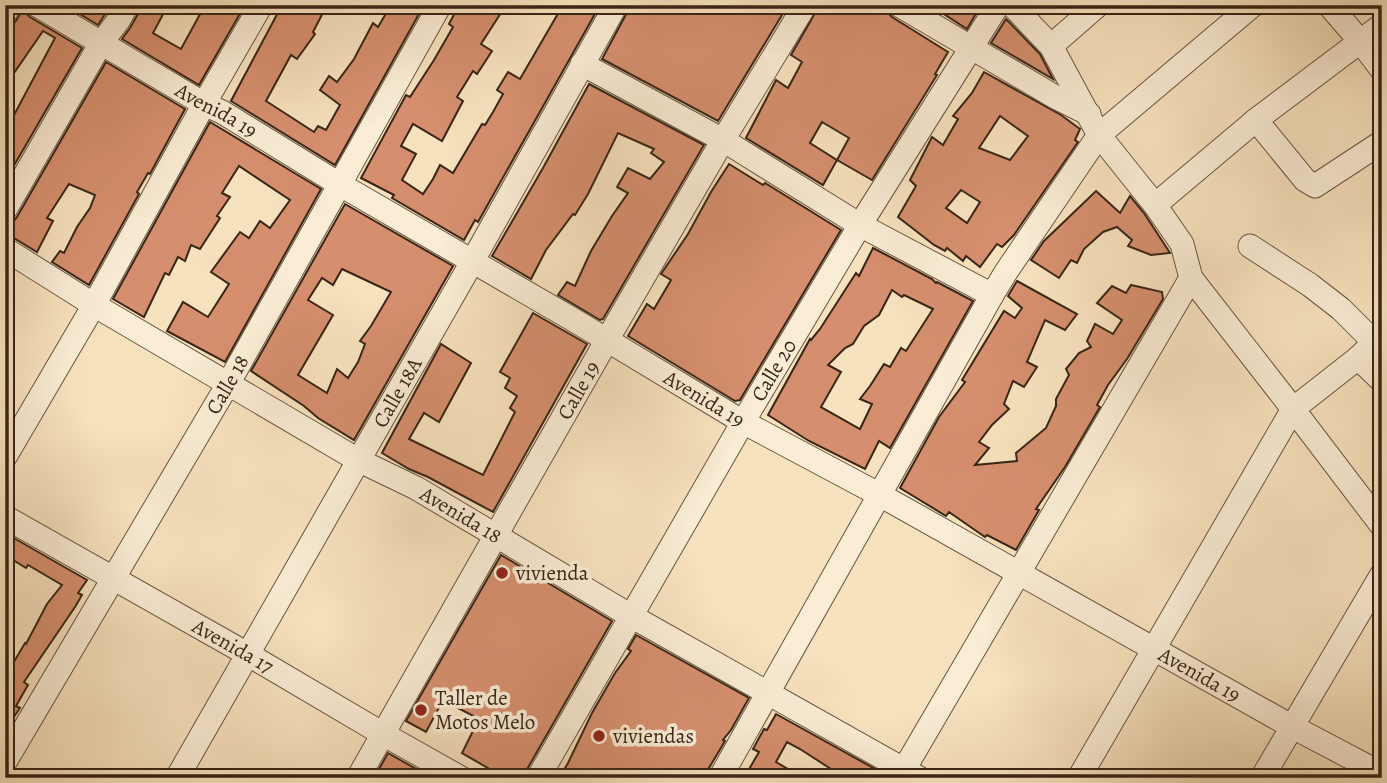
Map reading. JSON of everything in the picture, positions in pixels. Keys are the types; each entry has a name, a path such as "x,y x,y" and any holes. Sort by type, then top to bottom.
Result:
{"street":[{"path":"5,13 10,5"},
{"name":"Avenida 19","path":"37,5 743,422 880,495 1291,726 1382,774"},
{"path":"5,210 101,43 127,5"},
{"path":"5,457 94,305 261,5"},
{"name":"Calle 18","path":"5,762 229,384 440,5"},
{"name":"Calle 18A","path":"177,778 616,5"},
{"name":"Calle 19","path":"358,778 607,340 805,5"},
{"path":"899,5 1088,114"},
{"name":"Calle 20","path":"538,778 860,225 998,5"},
{"path":"1012,5 1051,46 1099,135 1155,205 1182,244 1191,278 1382,526"},
{"path":"1051,46 1098,5"},
{"path":"720,778 992,295 1099,135 1253,5"},
{"path":"1329,5 1382,70"},
{"path":"1155,205 1256,120 1382,25"},
{"path":"582,64 723,140 860,225 992,295"},
{"path":"1256,120 1306,180 1315,186 1382,142"},
{"path":"1079,778 1293,409 1358,358 1378,338 1310,285 1250,246"},
{"name":"Avenida 18","path":"5,249 94,305 358,460 416,488 631,617 769,693 907,775"},
{"path":"907,775 1019,572 1191,278"},
{"path":"1358,358 1382,381"},
{"name":"Avenida 17","path":"5,517 461,778"},
{"path":"1262,778 1382,574"},
{"path":"5,769 20,778"}],"building":[{"path":"65,5 111,5 98,25"},
{"path":"141,5 168,5 153,33 181,49 205,5 245,5 199,85 122,39"},
{"path":"282,5 327,5 313,32 315,34 297,59 291,55 266,101 314,132 318,126 326,130 340,105 320,90 329,76 337,82 354,59 373,23 378,27 391,5 424,5 335,165 231,101"},
{"path":"459,5 506,5 481,44 492,51 477,74 473,71 457,97 463,101 442,141 413,124 401,146 416,154 402,180 423,194 440,165 453,173 503,94 497,90 508,72 520,79 563,5 600,5 478,222 475,220 464,240 392,198 394,195 361,178 406,95 410,97 453,27 449,24"},
{"path":"631,5 788,5 718,121 602,59"},
{"path":"836,5 885,5 892,17 948,52 935,74 937,75 872,180 837,160 823,185 746,138 776,80 788,88 802,62 791,55 818,8 830,14","holes":["822,122 849,138 837,160 810,143"]},
{"path":"930,5 981,5 967,29"},
{"path":"24,7 30,17 82,48 5,181 5,132 55,38 43,31 5,86 5,27 16,21"},
{"path":"1006,19 1040,54 1053,79 991,43"},
{"path":"106,62 185,109 150,174 148,173 137,192 139,194 89,285 52,262 60,251 64,253 95,195 69,184 47,218 53,221 37,252 5,235 5,224 13,222 17,217"},
{"path":"984,72 1061,115 1080,129 1075,140 1078,142 1014,235 1002,247 997,244 980,267 966,256 963,261 947,248 945,251 934,245 898,217 916,186 910,180 932,137 943,145 958,119 953,116 972,93","holes":["1000,116 1028,136 1010,160 979,148","961,190 980,202 967,223 946,208"]},
{"path":"589,84 704,145 600,320 558,295 567,282 575,286 591,251 628,193 617,187 628,168 650,179 664,162 651,153 654,149 618,133 588,194 575,215 573,214 546,250 531,279 492,256"},
{"path":"210,122 321,189 225,362 167,331 183,302 208,317 229,284 211,272 240,232 249,238 260,221 270,228 290,200 239,166 222,193 230,197 217,216 220,218 200,249 191,245 185,261 178,257 169,275 165,273 144,317 113,299"},
{"path":"729,164 841,230 740,400 735,401 628,336 647,304 654,309 671,280 661,274"},
{"path":"1096,191 1120,213 1130,196 1170,253 1151,255 1128,246 1132,240 1117,227 1103,232 1084,249 1077,263 1071,260 1059,278 1031,260 1044,241"},
{"path":"345,204 453,266 354,440 251,371","holes":["342,269 391,292 360,341 365,344 348,378 337,369 327,393 298,375 333,315 308,300 322,278 333,285"]},
{"path":"873,248 973,301 890,448 879,441 865,469 809,441 768,415 810,339 820,329 856,273 859,276","holes":["892,290 902,297 904,295 933,309 906,351 901,348 890,367 884,364 860,399 872,404 860,429 821,407 841,372 828,365 853,344 864,326 879,315"]},
{"path":"1017,281 1077,314 1065,330 1045,320 1027,362 1037,367 1024,387 1013,381 1004,404 1009,409 979,442 989,448 975,465 1017,461 1016,453 1046,428 1056,406 1056,399 1069,375 1066,369 1079,353 1091,347 1087,341 1095,324 1113,334 1122,320 1097,303 1112,286 1126,293 1131,285 1162,292 1163,299 1108,385 1097,405 1100,407 1065,467 1036,509 1039,510 1016,550 987,535 985,537 949,512 946,516 900,488 939,417 965,382 962,380 1004,311 1015,318 1022,308 1008,296"},
{"path":"533,313 587,344 493,512 382,453 441,344 471,363 439,422 424,413 409,439 483,475 515,412 510,408 517,396 505,388 510,378 500,372"},
{"path":"5,533 87,580 78,593 82,595 75,607 24,682 28,685 16,706 20,708 5,730 5,677 47,604 62,585 5,555"},
{"path":"501,555 612,621 524,778 505,778 462,753 479,719 443,700 426,732 406,721"},
{"path":"636,635 749,698 703,778 559,778 592,713 631,651 628,649"},
{"path":"776,714 886,775 885,778 845,778 787,742 776,762 803,778 744,778 759,752 753,749"},
{"path":"388,753 432,778 389,778 378,771"}],"place":[{"name":"vivienda","path":"502,573"},
{"name":"Taller de Motos Melo","path":"421,710"},
{"name":"viviendas","path":"599,736"}]}
